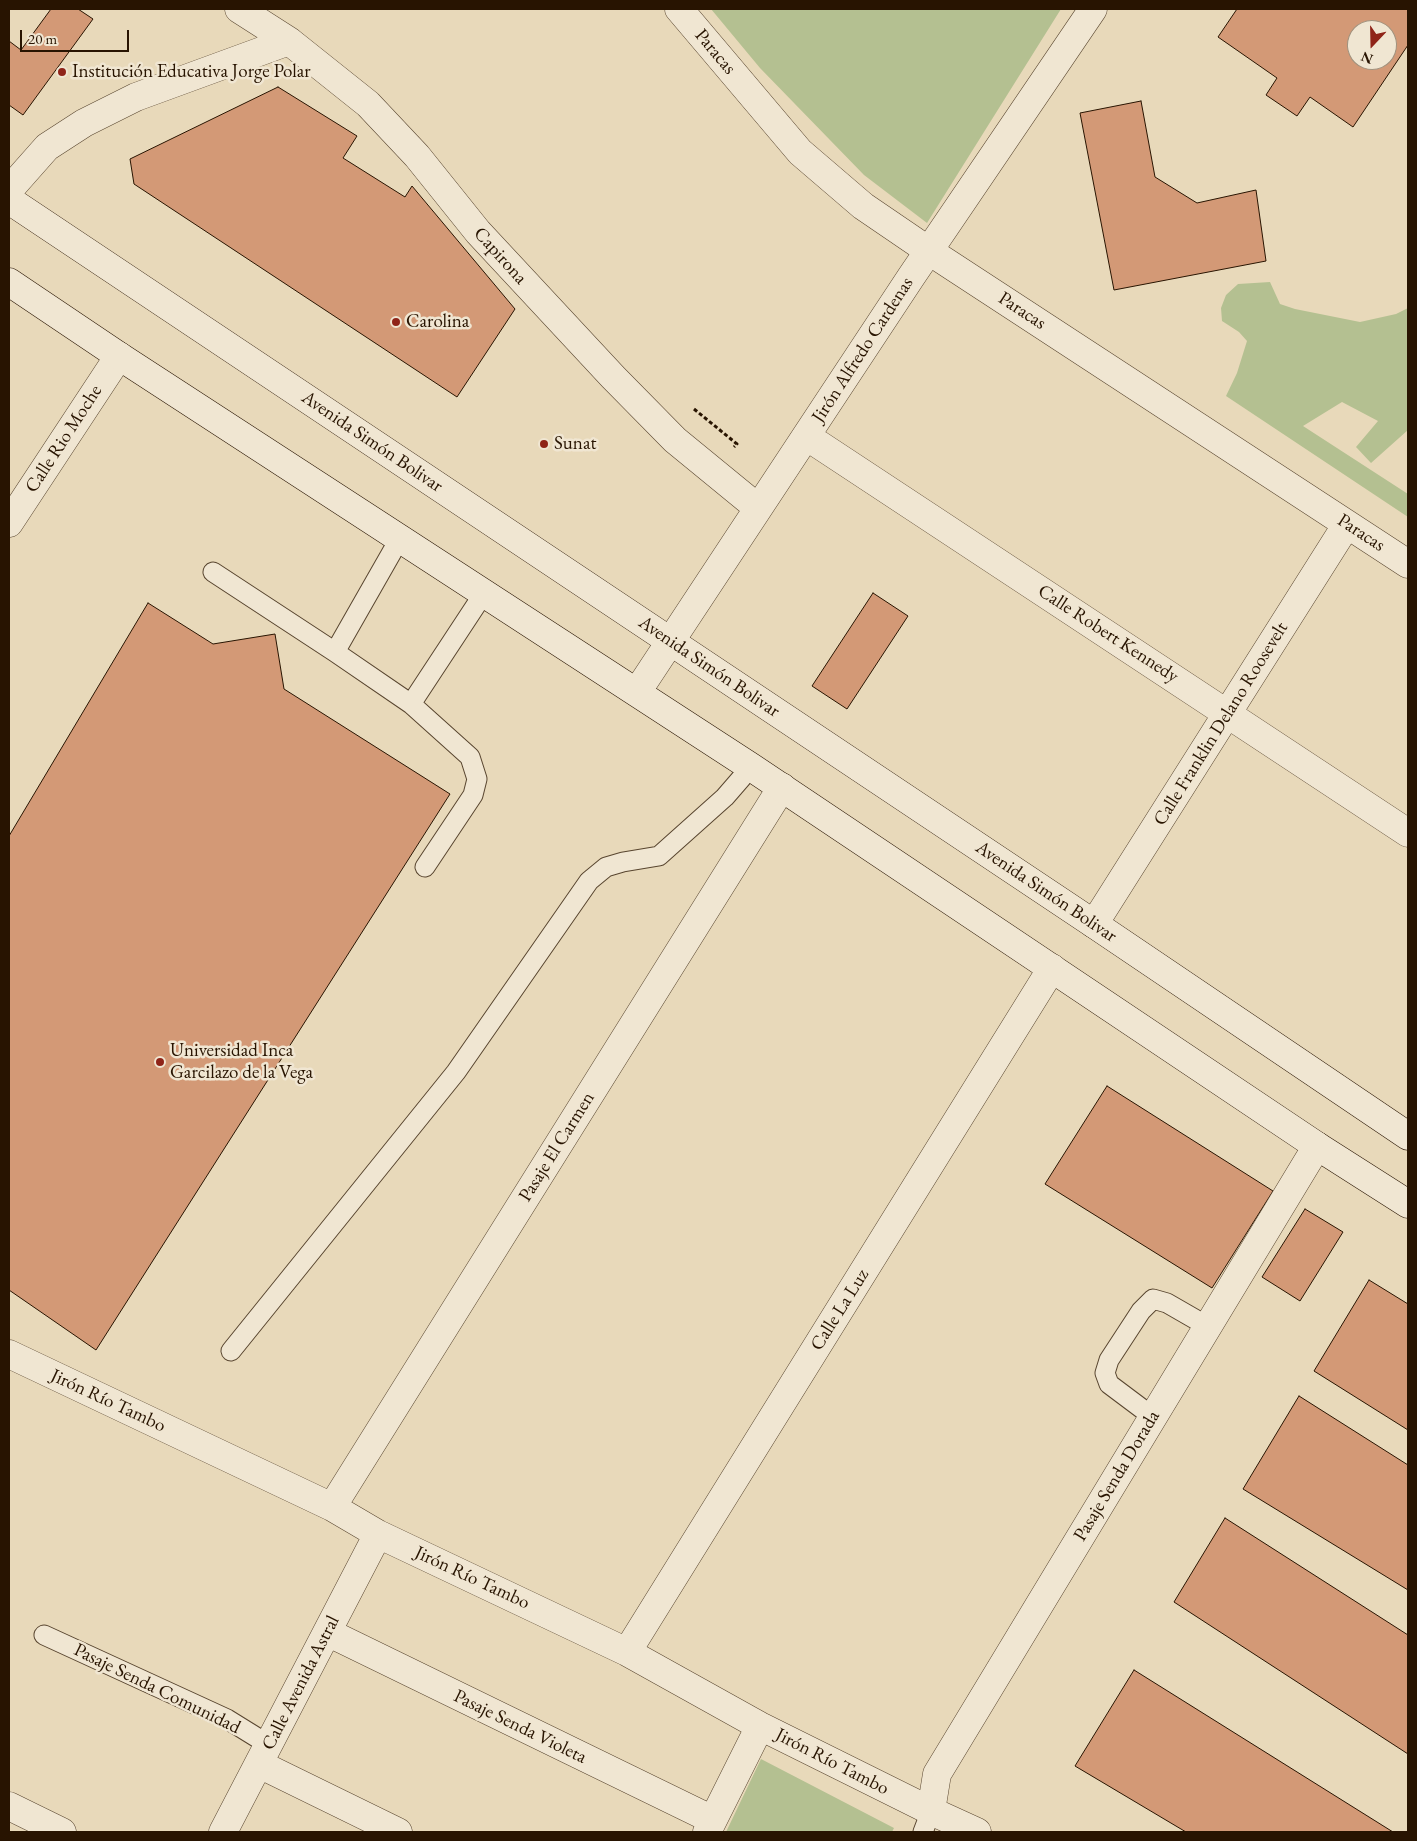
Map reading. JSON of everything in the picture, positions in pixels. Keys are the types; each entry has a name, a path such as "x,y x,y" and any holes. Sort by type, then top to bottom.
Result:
{"street":[{"name":"Capirona","path":"238,9 289,41 368,104 417,156 478,232 613,377 675,440 758,508"},
{"name":"Paracas","path":"679,9 800,152 863,206 1408,564"},
{"name":"Jirón Alfredo Cardenas","path":"637,692 929,251 1093,9"},
{"path":"9,190 47,147 84,123 136,97 289,41"},
{"name":"Avenida Simón Bolivar","path":"9,200 1094,924 1408,1136"},
{"path":"9,282 119,356 782,787 1317,1146 1408,1204"},
{"name":"Calle Rio Moche","path":"9,523 119,356"},
{"name":"Calle Robert Kennedy","path":"806,436 1408,833"},
{"name":"Calle Franklin Delano Roosevelt","path":"1094,924 1347,524"},
{"name":"Pasaje El Carmen","path":"332,1507 782,787"},
{"name":"Calle La Luz","path":"627,1652 1052,968"},
{"name":"Pasaje Senda Dorada","path":"926,1822 937,1774 1317,1146"},
{"name":"Jirón Río Tambo","path":"9,1354 332,1507 378,1534 627,1652 926,1822 977,1832"},
{"name":"Calle Avenida Astral","path":"223,1832 378,1534"},
{"name":"Pasaje Senda Violeta","path":"327,1632 710,1826"},
{"path":"710,1826 760,1726"},
{"path":"264,1755 398,1832"},
{"path":"9,1806 62,1832"}],"lane":[{"path":"335,652 400,538"},
{"path":"213,572 411,704 470,757 478,779 473,795 425,867"},
{"path":"411,704 484,593"},
{"path":"231,1351 456,1072 589,881 606,867 659,856 725,797 751,767"},
{"path":"1153,1417 1109,1384 1105,1373 1109,1360 1141,1311 1152,1299 1168,1303 1207,1326"},
{"name":"Pasaje Senda Comunidad","path":"44,1635 227,1719 264,1755"}],"green space":[{"path":"711,9 1061,9 927,223 864,175 760,68"},
{"path":"1270,282 1280,304 1295,309 1360,322 1396,314 1408,308 1408,430 1371,463 1356,447 1378,421 1342,402 1303,426 1408,494 1408,517 1226,396 1237,373 1247,341 1239,332 1222,321 1221,308 1226,295 1238,284"},
{"path":"761,1759 894,1828 892,1832 726,1832"}],"building":[{"path":"51,9 78,9 93,19 23,115 9,105 9,41 21,50"},
{"path":"1237,9 1408,9 1408,45 1397,61 1397,20 1347,20 1347,70 1391,70 1353,127 1310,97 1297,116 1266,95 1277,78 1218,37"},
{"path":"278,87 357,136 343,158 405,197 412,186 515,309 457,397 134,184 130,159"},
{"path":"1141,101 1155,177 1197,203 1256,190 1266,261 1114,290 1080,113"},
{"path":"873,593 908,616 847,709 812,686"},
{"name":"Universidad Inca Garcilazo de la Vega","path":"148,603 213,644 275,634 284,689 450,794 96,1350 9,1290 9,836"},
{"path":"1107,1086 1273,1191 1212,1288 1045,1184"},
{"path":"1305,1209 1343,1232 1300,1301 1262,1277"},
{"path":"1369,1280 1408,1304 1408,1430 1314,1371"},
{"path":"1299,1396 1408,1465 1408,1590 1243,1489"},
{"path":"1225,1518 1408,1635 1408,1754 1174,1602"},
{"path":"1134,1670 1393,1832 1186,1832 1075,1766"}],"place":[{"name":"Institución Educativa Jorge Polar","path":"62,72"},
{"name":"Carolina","path":"396,322"},
{"name":"Sunat","path":"544,444"},
{"name":"Universidad Inca Garcilazo de la Vega","path":"160,1062"}]}
